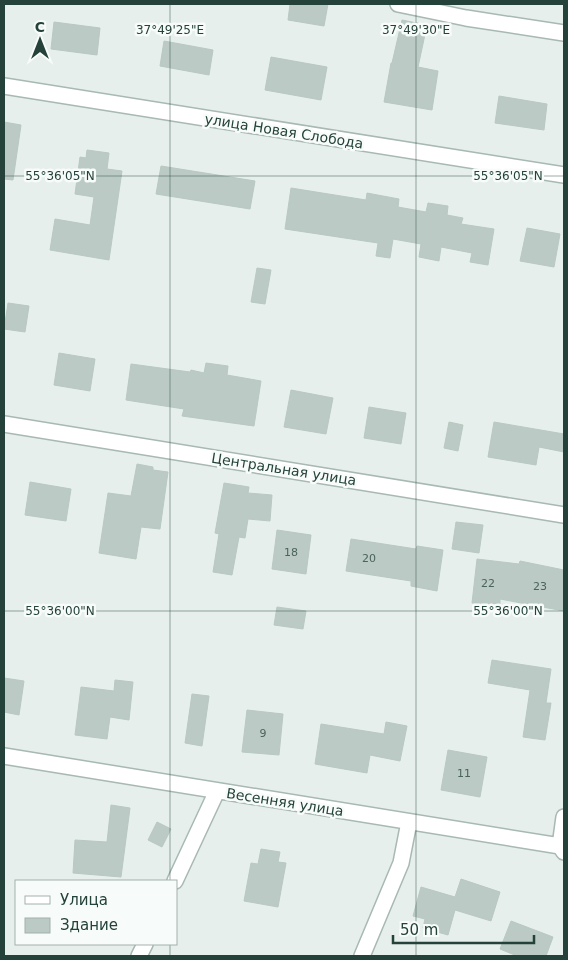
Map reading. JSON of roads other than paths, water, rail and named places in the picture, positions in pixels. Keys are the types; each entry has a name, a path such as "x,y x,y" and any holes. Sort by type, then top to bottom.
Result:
{"street":[{"path":"398,4 466,18 564,33"},
{"name":"улица Новая Слобода","path":"4,86 564,175"},
{"name":"Центральная улица","path":"4,424 564,515"},
{"name":"Весенняя улица","path":"4,756 562,849"},
{"path":"175,880 218,791"},
{"path":"562,849 564,817"},
{"path":"362,956 401,863 409,822"}]}
